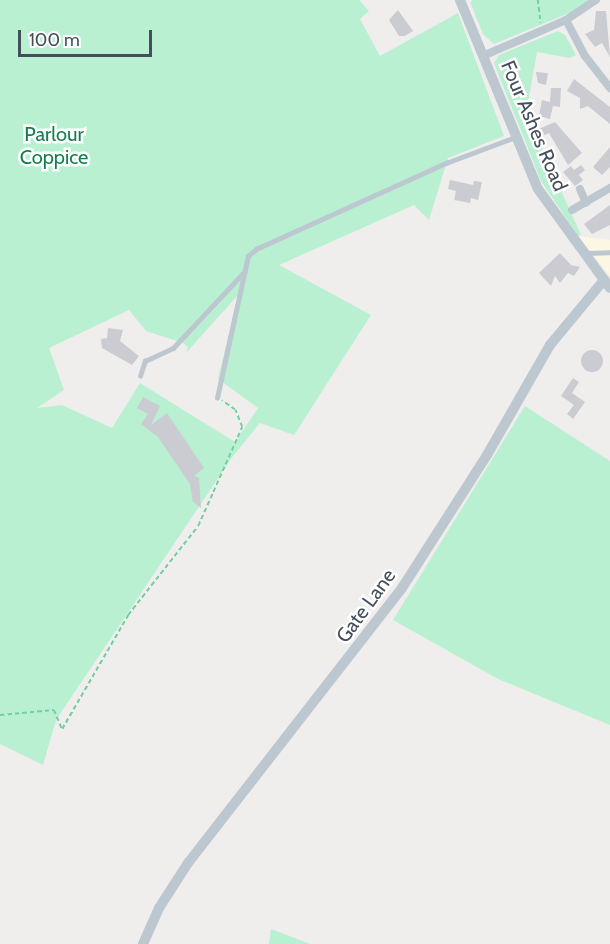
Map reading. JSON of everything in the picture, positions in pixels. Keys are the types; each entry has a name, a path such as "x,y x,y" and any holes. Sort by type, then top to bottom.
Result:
{"street":[{"name":"Four Ashes Road","path":"460,0 548,207 607,284"},
{"path":"485,55 566,20 596,0"},
{"path":"566,20 585,56 610,88"},
{"path":"572,210 610,188"},
{"path":"580,189 586,203"},
{"name":"Gate Lane","path":"143,944 159,908 188,863 402,588 488,455 550,345 607,284"}],"lane":[{"path":"217,398 248,256 256,249 446,163 517,136"},
{"path":"584,254 610,252"},
{"path":"140,376 145,361 174,348 245,271"}],"path":[{"path":"538,0 542,29"},
{"path":"0,715 54,710 62,729 128,615 198,526 242,427 235,410 217,398"}],"shaded area":[{"path":"578,236 610,240 610,276"}],"green space":[{"name":"Parlour Coppice","path":"0,0 359,0 369,11 360,19 380,56 458,13 504,136 448,158 429,220 414,205 279,265 371,315 294,435 260,423 233,456 56,720 43,765 0,744","holes":["238,295 218,379 258,408 235,442 140,383 112,428 62,405 37,408 64,390 49,348 129,310 146,331 183,343 188,347 186,353"]},
{"path":"473,0 588,0 579,9 494,44 483,34 470,2"},
{"path":"558,31 565,35 576,55 569,58 537,52 526,113 581,235 578,236 541,181 494,63 499,55"},
{"path":"525,406 610,461 610,725 498,679 393,620"},
{"path":"271,929 310,944 269,944"}],"building":[{"path":"398,10 413,31 405,36 399,36 389,20"},
{"path":"596,11 606,11 610,57 602,43 595,47 585,34 594,30"},
{"path":"536,72 548,73 546,85 538,83"},
{"path":"574,79 610,107 610,124 588,106 580,109 580,98 567,91"},
{"path":"551,88 561,88 560,107 553,106 550,119 539,116 542,100 550,102"},
{"path":"555,122 582,153 568,165 549,133 538,138 534,131"},
{"path":"610,147 610,167 602,175 593,167"},
{"path":"581,165 585,170 579,175 583,180 575,186 563,172 571,166 574,170"},
{"path":"450,180 473,185 474,181 482,182 478,200 471,198 470,203 454,200 456,191 448,189"},
{"path":"610,205 610,225 592,234 584,224"},
{"path":"560,253 571,265 580,267 574,276 568,273 560,283 555,276 551,286 539,273"},
{"path":"108,328 123,330 120,341 139,356 132,365 102,348 101,339 107,338"},
{"path":"592,350 600,353 603,361 600,369 592,372 584,369 581,361 584,353"},
{"path":"573,378 579,382 572,393 585,402 573,419 567,414 574,405 561,396"},
{"path":"143,397 160,406 151,425 167,413 204,468 194,476 199,478 201,508 193,502 190,484 158,437 141,424 148,414 137,408"}]}
